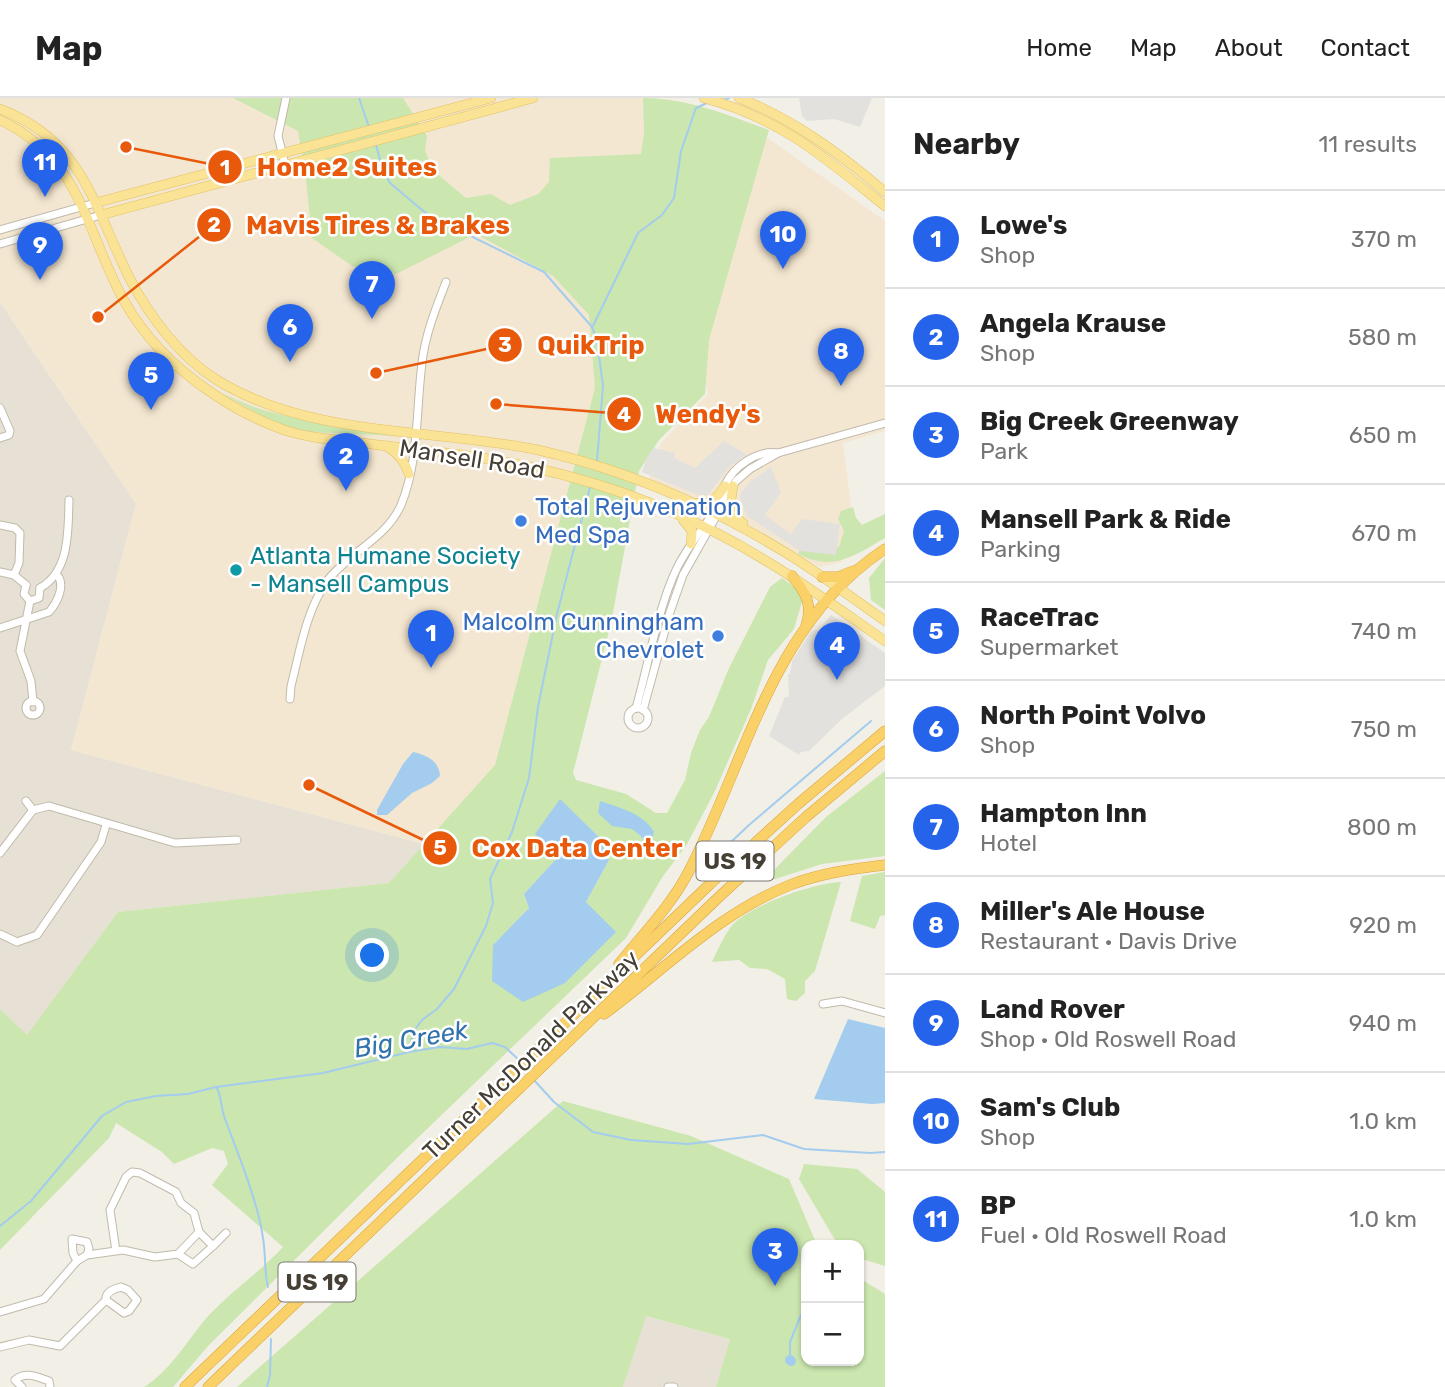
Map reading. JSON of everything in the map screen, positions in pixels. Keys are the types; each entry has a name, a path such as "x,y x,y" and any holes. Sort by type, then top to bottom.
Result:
{"highway":[{"path":"592,997 671,901 684,881 770,685 787,655 838,589 859,568 885,549"},
{"path":"822,577 838,577 859,568"},
{"path":"792,576 805,591 809,601 809,613 803,633"},
{"name":"Turner McDonald Parkway","path":"185,1387 753,844 885,731"},
{"name":"Turner McDonald Parkway","path":"208,1387 762,856 885,751"},
{"path":"575,1035 635,992 722,922 757,900 815,877 885,865"}],"main road":[{"path":"95,203 483,101 533,98"},
{"path":"704,98 734,107 788,132 815,149 885,206"},
{"path":"739,98 783,117 807,131 885,192"},
{"path":"101,215 391,136 483,101"},
{"name":"Mansell Road","path":"0,109 27,121 54,140 75,163 130,279 152,315 191,360 218,380 270,406 311,419 498,443 567,458 620,474 677,496 769,543 885,621"},
{"name":"Mansell Road","path":"0,120 28,136 68,177 114,281 134,318 173,363 201,386 250,415 284,430 334,440 469,455 564,474 615,490 706,528 792,576 885,641"},
{"path":"387,446 397,453 409,474"},
{"path":"677,496 703,504 714,500 729,486"},
{"path":"729,486 730,506 734,516 761,533 769,543"},
{"path":"670,511 689,526 691,544"}],"street":[{"path":"285,164 278,136 286,98"},
{"path":"0,230 95,203"},
{"path":"0,244 101,215"},
{"path":"290,699 291,686 315,601 339,568 392,522 401,505 413,449 422,360 430,324 446,282"},
{"path":"0,408 10,430 9,435 0,438"},
{"path":"706,528 691,544 671,581 640,709 679,584 735,471 778,453 885,423"},
{"path":"40,588 57,575 66,543 69,500"},
{"path":"0,525 15,527 20,533 19,563 14,575"},
{"path":"0,572 14,575 26,586"},
{"path":"0,628 44,616 53,608 62,585 57,575"},
{"path":"26,586 34,583 40,588"},
{"path":"26,586 24,594 30,601"},
{"path":"30,601 39,598 40,588"},
{"path":"30,601 20,651 31,681 33,702"},
{"path":"26,801 33,810"},
{"path":"0,853 33,810 55,806 106,825 175,844 237,840"},
{"path":"0,934 17,942 37,935 102,842 106,825"},
{"path":"823,1004 842,1001 885,1013"},
{"path":"116,1251 110,1210 126,1177 132,1172 140,1173 176,1192 181,1203 194,1213 199,1232 212,1246"},
{"path":"0,1312 44,1299 78,1261 88,1255 129,1250 155,1257 178,1254 199,1232"},
{"path":"178,1254 194,1264 226,1233"},
{"path":"78,1261 73,1253 72,1240 87,1242 88,1255"},
{"path":"0,1347 29,1340 60,1346 106,1300"},
{"path":"8,1387 20,1376 32,1375 49,1381 50,1387"},
{"path":"15,1380 22,1387"},
{"path":"668,1387 674,1387"}],"shaded area":[{"path":"0,98 233,98 298,131 306,180 453,246 476,234 553,276 589,315 595,388 495,765 424,844 71,750 136,504 0,302"},
{"path":"403,98 643,98 644,133 641,155 550,158 550,182 538,194 510,205 491,194 466,198 433,170"},
{"path":"799,98 872,98 860,127 834,119 807,121 802,116"},
{"path":"762,134 885,221 885,431 843,443 853,521 842,562 820,567 648,481 661,443 708,394 698,349"},
{"path":"0,302 136,504 71,750 424,844 389,883 118,912 27,1036 0,1009"},
{"path":"724,441 747,455 730,466 708,495 698,495 642,472 647,457 654,448 675,453 674,458 695,468"},
{"path":"771,467 781,492 765,515 791,534 802,519 840,524 836,555 800,551 747,516 740,499 741,492 752,480"},
{"path":"831,615 885,653 885,686 843,718 809,751 799,755 769,736 785,697 789,697 788,675 792,661 810,633 820,630"},
{"path":"645,1316 730,1339 716,1387 623,1387"}],"green space":[{"path":"233,98 403,98 427,136 425,150 433,170 466,198 491,194 510,205 538,194 549,182 550,158 641,154 644,133 643,98 691,104 769,130 709,340 705,394 659,440 639,471 611,623 573,773 576,780 626,794 656,813 667,813 685,780 700,730 709,717 729,668 770,587 782,578 800,591 803,598 794,629 768,660 751,709 714,793 686,846 663,876 626,938 401,1154 208,1346 173,1387 144,1387 163,1372 210,1314 283,1247 212,1185 228,1164 224,1151 212,1148 174,1164 162,1152 116,1123 109,1138 0,1250 0,1009 27,1035 118,912 389,883 495,765 595,388 589,315 553,276 476,234 396,274 352,266 312,238 298,131","holes":["560,800 599,837 609,860 586,902 493,945 529,908 524,894 557,858"]},
{"path":"223,394 280,414 329,424 397,432 399,436 309,432 276,424"},
{"path":"853,507 856,518 862,525 885,514 885,538 853,556 833,562 822,562 798,554 800,549 826,551 839,547 844,531 838,519 841,511"},
{"path":"885,558 885,610 871,600 869,578"},
{"path":"885,771 885,856 822,864 772,880 774,870 826,817"},
{"path":"885,872 885,915 880,916 875,929 850,921 862,876"},
{"path":"841,882 815,971 805,981 805,993 796,1001 787,999 785,979 767,969 750,968 739,960 712,962 730,928 751,912 798,891"},
{"path":"563,1101 691,1136 789,1179 815,1240 801,1240 801,1366 864,1366 864,1281 885,1294 885,1387 716,1387 730,1339 646,1316 623,1387 237,1387"},
{"path":"804,1164 857,1169 885,1192 885,1266 864,1260 864,1240 835,1240 799,1179"}],"water":[{"path":"413,752 434,762 440,776 412,793 387,815 377,815 377,810 403,764"},
{"path":"560,799 599,837 609,860 586,902 616,932 565,983 523,1002 492,981 493,945 529,908 524,894 557,858 535,834"},
{"path":"600,801 644,820 654,832 649,849 641,836 632,829 612,826 598,813"},
{"path":"848,1019 885,1028 885,1103 814,1099"}],"waterway":[{"path":"359,98 369,127"},
{"path":"723,100 729,98"},
{"path":"593,326 638,233 662,215 674,198 681,151 696,108 707,103"},
{"path":"376,145 390,183 428,215 544,272 592,327 597,340 603,386 597,461"},
{"path":"409,1052 413,1032 454,989 486,926 493,903 490,879 512,832 529,778 538,707 557,614 590,487"},
{"path":"696,872 871,721"},
{"name":"Big Creek","path":"0,1226 31,1201 102,1116 126,1102 323,1073 439,1047 467,1049 492,1043 505,1047 519,1060"},
{"name":"Big Creek","path":"533,1079 554,1102 593,1132 631,1140 688,1144 763,1135 804,1149 885,1152"},
{"path":"217,1088 257,1209 268,1287"},
{"path":"790,1360 790,1342 801,1315"},
{"path":"267,1387 271,1339"}],"place":[{"name":"Home2 Suites","path":"126,147"},
{"name":"BP","path":"45,197"},
{"name":"Sam's Club","path":"783,269"},
{"name":"Land Rover","path":"40,280"},
{"name":"Mavis Tires & Brakes","path":"98,317"},
{"name":"Hampton Inn","path":"372,319"},
{"name":"North Point Volvo","path":"290,362"},
{"name":"QuikTrip","path":"376,373"},
{"name":"Miller's Ale House","path":"841,386"},
{"name":"Wendy's","path":"496,404"},
{"name":"RaceTrac","path":"151,410"},
{"name":"Angela Krause","path":"346,491"},
{"name":"Total Rejuvenation Med Spa","path":"521,521"},
{"name":"Atlanta Humane Society - Mansell Campus","path":"236,570"},
{"name":"Malcolm Cunningham Chevrolet","path":"718,636"},
{"name":"Lowe's","path":"431,668"},
{"name":"Mansell Park & Ride","path":"837,680"},
{"name":"Cox Data Center","path":"309,785"},
{"name":"Big Creek Greenway","path":"775,1286"}]}
